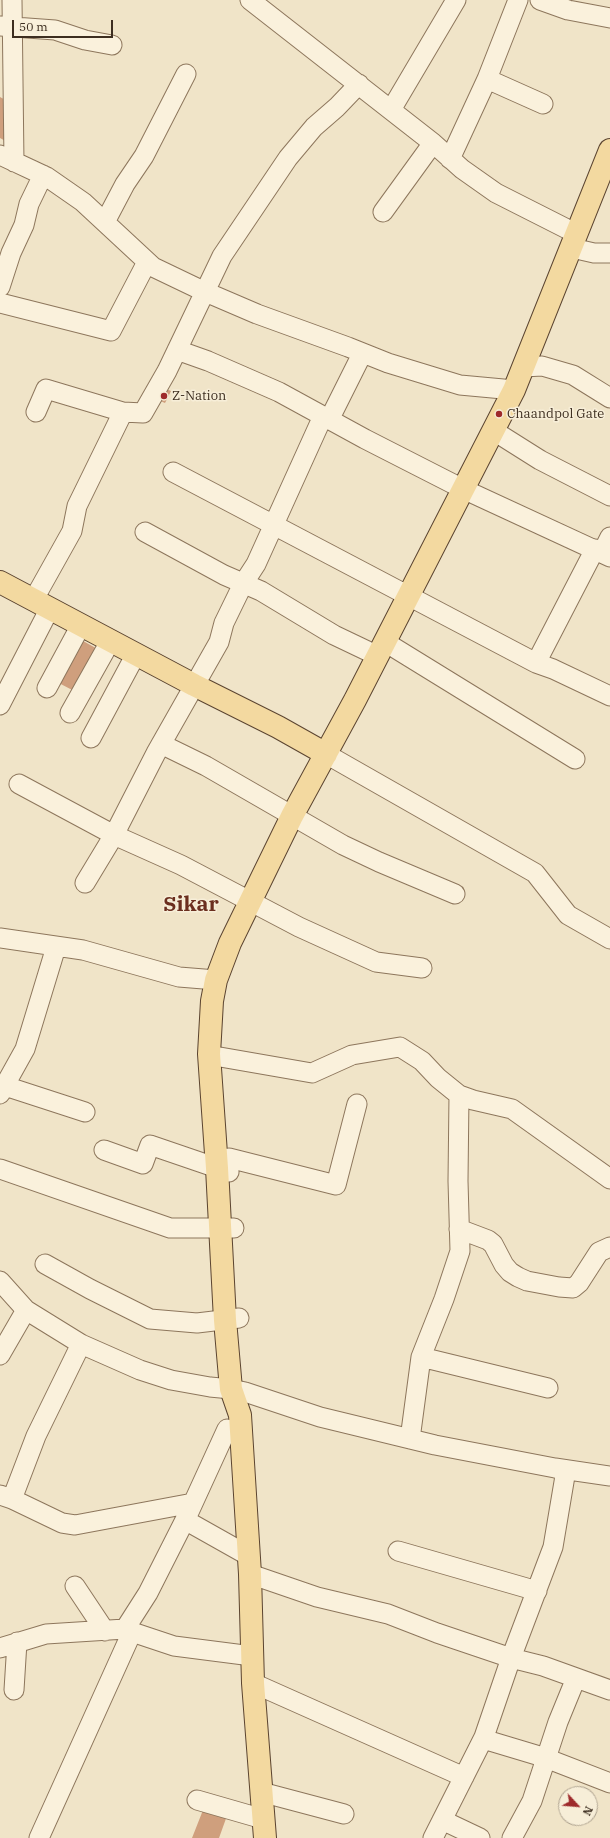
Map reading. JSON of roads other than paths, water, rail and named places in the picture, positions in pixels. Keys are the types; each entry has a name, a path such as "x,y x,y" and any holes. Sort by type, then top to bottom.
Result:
{"main road":[{"path":"225,1166 209,1054 212,1001 216,980 230,943 292,816 381,649 514,390 575,241 610,150"},
{"path":"0,582 278,727 326,754"},
{"path":"212,1020 220,1057 227,1228 238,1390 233,1422 250,1565 253,1683 264,1829"}],"street":[{"path":"12,0 6,27 15,112 7,159 43,175 83,202 153,267 205,291 257,314 388,363 460,385 514,390"},
{"path":"250,0 359,84 433,143 450,159 496,193 594,253 610,253"},
{"path":"391,110 456,0"},
{"path":"450,159 487,79 518,0"},
{"path":"540,0 576,5 610,18"},
{"path":"6,27 56,30 85,40 112,45"},
{"path":"104,222 125,184 144,156 186,74"},
{"path":"487,79 543,104"},
{"path":"36,412 46,389 123,412 143,413 167,371 222,256 288,158 314,127 337,107 359,84"},
{"path":"383,212 433,143"},
{"path":"0,287 11,253 24,225 29,204 43,175"},
{"path":"0,304 111,331 147,262"},
{"path":"177,350 208,361 278,392 463,489 604,549 536,663"},
{"path":"85,883 114,835 161,744 219,642 224,623 243,584 256,564 326,418 359,360"},
{"path":"524,367 542,366 573,375 610,398"},
{"path":"0,705 72,531 77,506 123,412"},
{"path":"494,431 540,460 610,496"},
{"path":"173,472 536,663 553,669 610,696"},
{"path":"144,532 243,584 261,591 334,635 381,649 575,759"},
{"path":"47,688 81,625"},
{"path":"70,714 111,640"},
{"path":"91,738 136,654"},
{"path":"161,744 206,766 292,816 379,862 455,894"},
{"path":"326,754 535,873 568,916 610,939"},
{"path":"20,784 114,835 181,865 299,927 376,962 422,968"},
{"path":"0,938 83,950 178,977 216,980"},
{"path":"56,946 25,1049 2,1090 85,1112"},
{"path":"220,1057 312,1073 352,1055 400,1047 422,1061 438,1078 459,1095 473,1100 501,1105 512,1109 610,1179"},
{"path":"410,1439 421,1357 444,1299 460,1251 458,1181 459,1095"},
{"path":"104,1150 143,1164 150,1145 225,1166 336,1185 357,1104"},
{"path":"0,1169 170,1228 227,1228"},
{"path":"460,1229 488,1240 492,1244 504,1265 510,1272 518,1277 527,1281 563,1288 573,1288 599,1252 610,1247"},
{"path":"45,1264 90,1289 150,1319 197,1323 232,1319"},
{"path":"0,1281 26,1310 81,1344 140,1370 171,1380 210,1388 238,1390 320,1417 410,1439 566,1470 610,1476"},
{"path":"0,1355 26,1310"},
{"path":"81,1344 6,1497 62,1523 75,1525 192,1503"},
{"path":"421,1357 548,1388"},
{"path":"39,1838 129,1631 233,1422"},
{"path":"433,1838 483,1739 511,1658 553,1547 566,1470"},
{"path":"185,1520 250,1565 317,1597 388,1614 437,1633 511,1658 543,1666 610,1690"},
{"path":"398,1551 536,1592"},
{"path":"75,1586 105,1631"},
{"path":"14,1690 9,1645 46,1634 129,1631 174,1646 252,1656"},
{"path":"512,1838 532,1801 558,1722 576,1678"},
{"path":"253,1683 464,1777"},
{"path":"483,1739 546,1759 610,1783"},
{"path":"261,1792 344,1814"},
{"path":"197,1800 264,1829"},
{"path":"442,1820 480,1838"}],"place":[{"name":"Z-Nation","path":"164,396"},
{"name":"Chaandpol Gate","path":"499,414"}],"district":[{"name":"Sikar","path":"191,905"}]}
